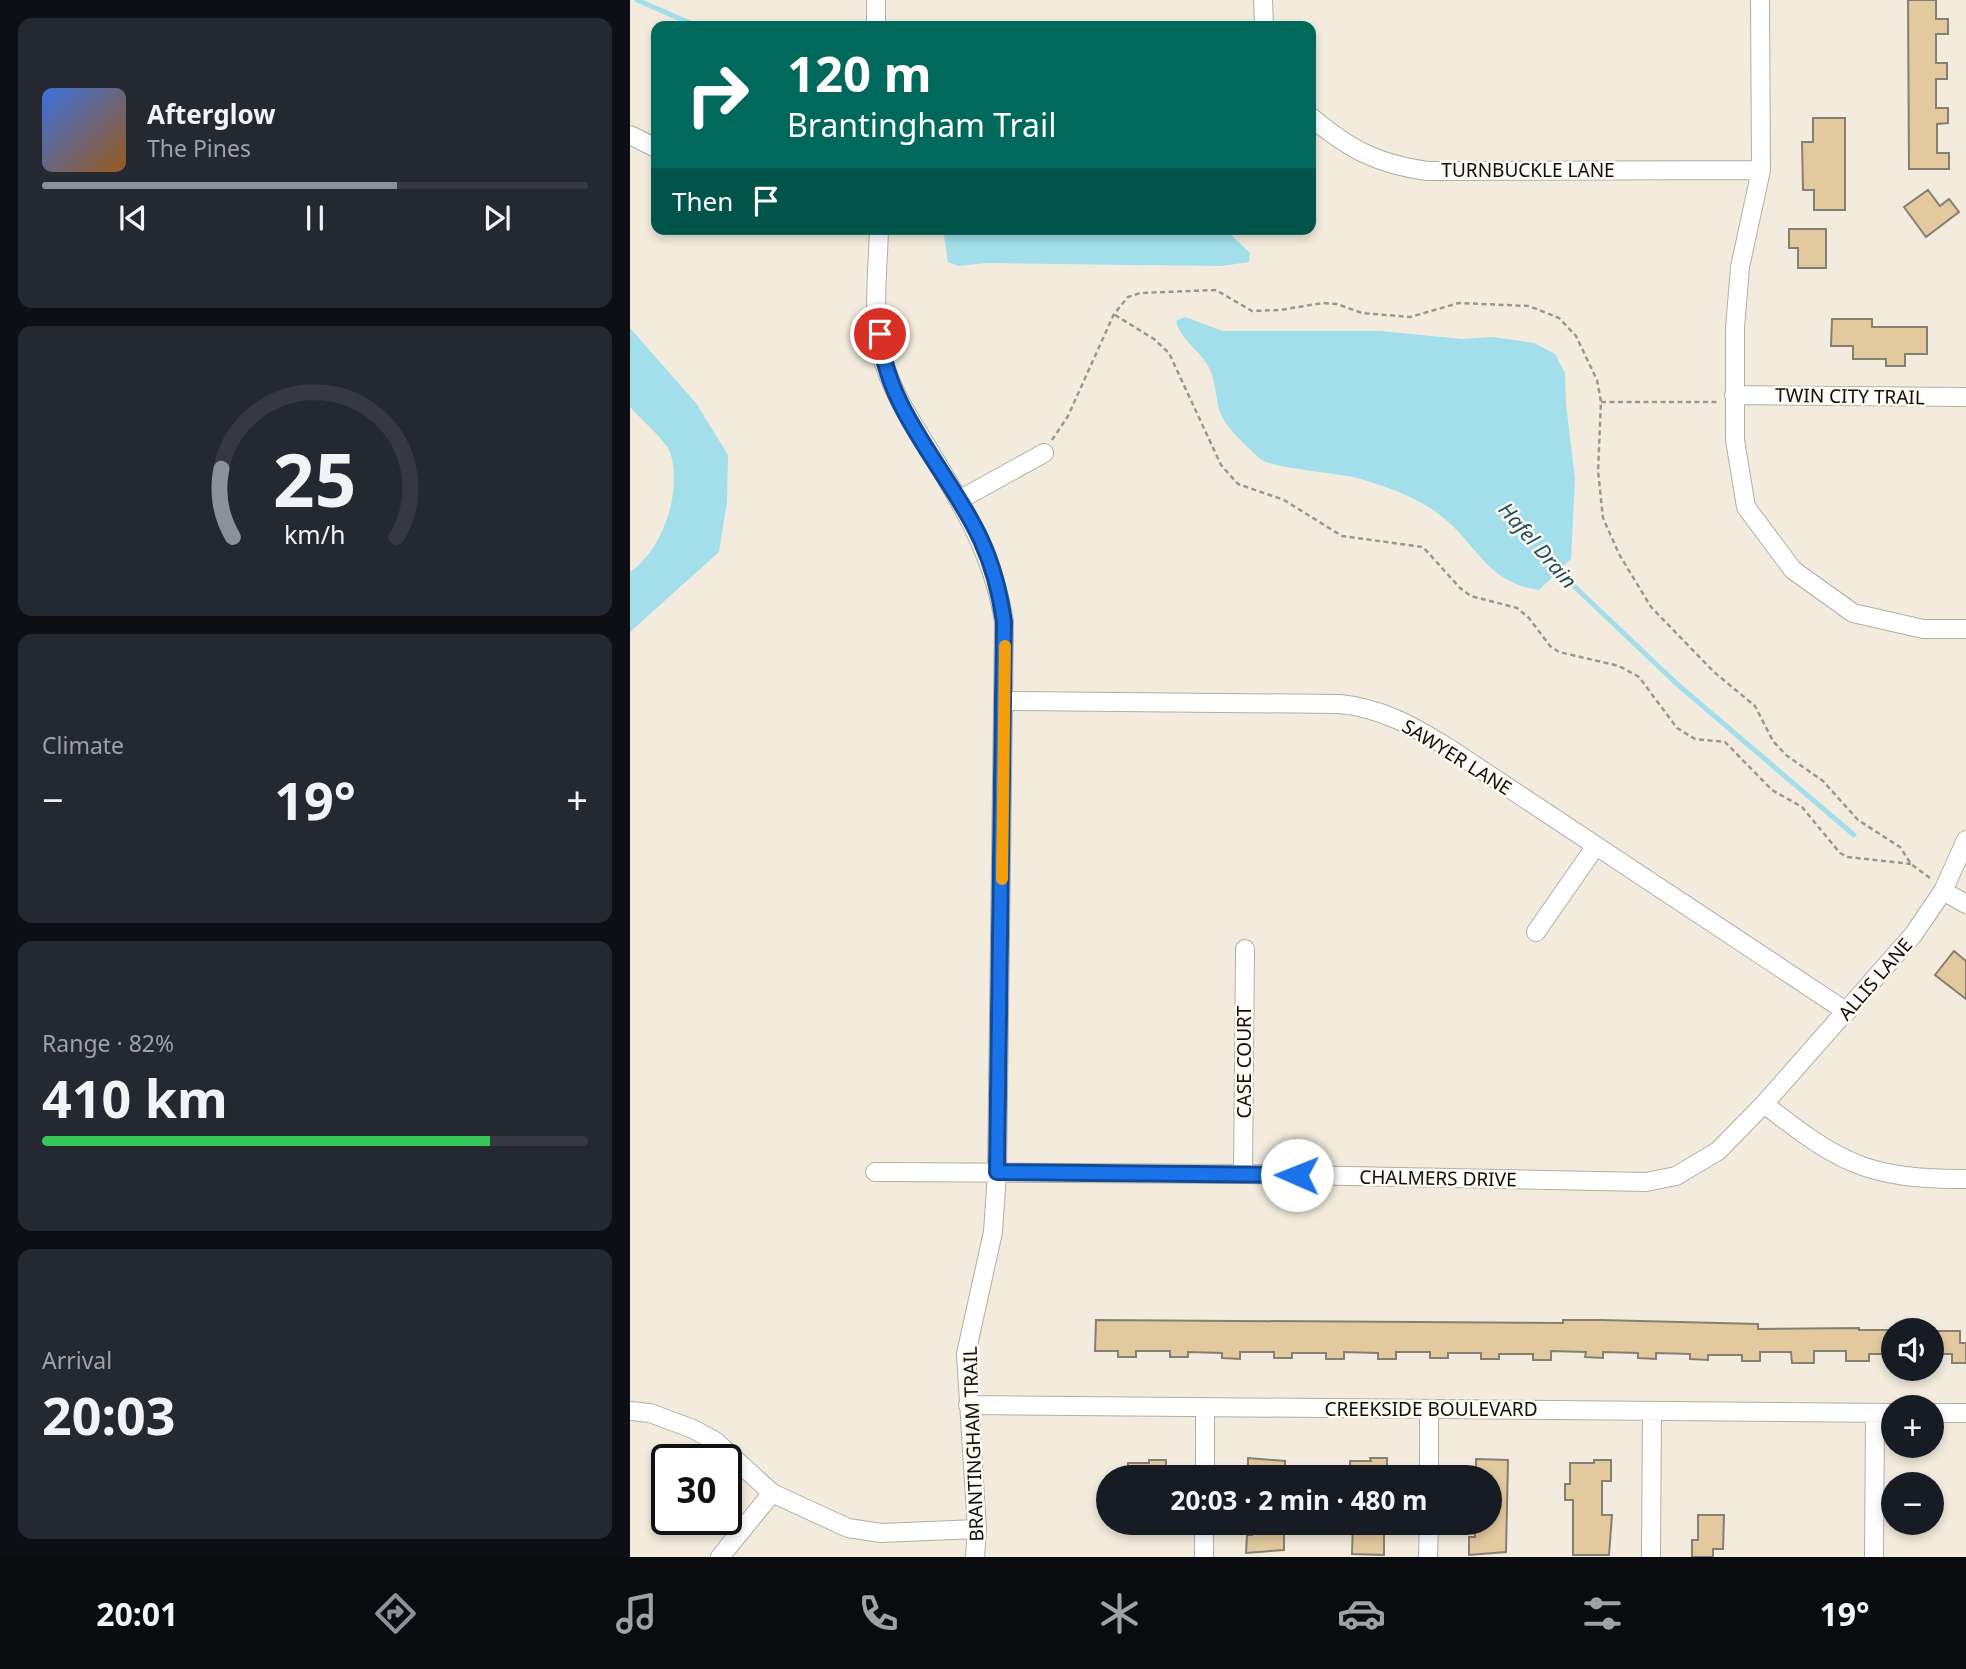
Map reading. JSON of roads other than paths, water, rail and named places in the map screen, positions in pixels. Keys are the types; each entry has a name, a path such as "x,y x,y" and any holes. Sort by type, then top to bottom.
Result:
{"street":[{"path":"876,0 876,21"},
{"path":"1264,0 1264,21"},
{"path":"1760,0 1760,170 1740,267 1734,399 1735,440 1746,507 1793,570 1853,613 1923,628 1966,629"},
{"name":"TURNBUCKLE LANE","path":"1316,121 1367,157 1397,167 1427,171 1760,170"},
{"path":"630,135 651,146"},
{"name":"BRANTINGHAM TRAIL","path":"879,235 881,352 902,405 981,539 1000,594 1005,646 997,1172 993,1232 966,1354 977,1529 975,1557"},
{"name":"TWIN CITY TRAIL","path":"1734,399 1966,397"},
{"path":"959,500 1044,453"},
{"name":"SAWYER LANE","path":"1005,701 1363,706 1413,726 1847,1012"},
{"name":"ALLIS LANE","path":"1764,1104 1913,936 1944,888 1966,840"},
{"path":"1536,932 1595,846"},
{"path":"1944,888 1966,904"},
{"name":"CASE COURT","path":"1243,1174 1245,949"},
{"path":"1764,1104 1807,1137 1865,1168 1907,1178 1966,1179"},
{"name":"CHALMERS DRIVE","path":"875,1172 1243,1174 1646,1182 1676,1176 1718,1151 1764,1104"},
{"name":"CREEKSIDE BOULEVARD","path":"968,1405 1881,1413"},
{"path":"1205,1407 1205,1465"},
{"path":"1429,1409 1429,1465"},
{"path":"630,1411 650,1413 715,1441 772,1493 848,1528 881,1533 977,1529"},
{"path":"1651,1557 1652,1411"},
{"path":"1944,1413 1966,1413"},
{"path":"1874,1557 1881,1456"},
{"path":"720,1557 772,1493"},
{"path":"1204,1535 1204,1557"},
{"path":"1428,1557 1429,1535"}],"water":[{"path":"944,235 1231,235 1250,253 1249,262 1222,266 986,263 958,266 948,262"},
{"path":"1185,317 1223,331 1381,331 1462,339 1493,337 1534,343 1555,354 1565,373 1575,479 1571,559 1539,590 1521,586 1494,571 1453,526 1411,497 1357,478 1265,462 1236,435 1222,416 1209,368 1183,335 1176,321"},
{"path":"630,328 696,403 728,455 727,502 719,552 630,632 630,572 642,562 661,534 672,501 674,484 670,452 658,435 630,407"}],"waterway":[{"name":"Hafel Drain","path":"637,0 685,21"},
{"name":"Hafel Drain","path":"1556,569 1677,684 1854,835"}]}
